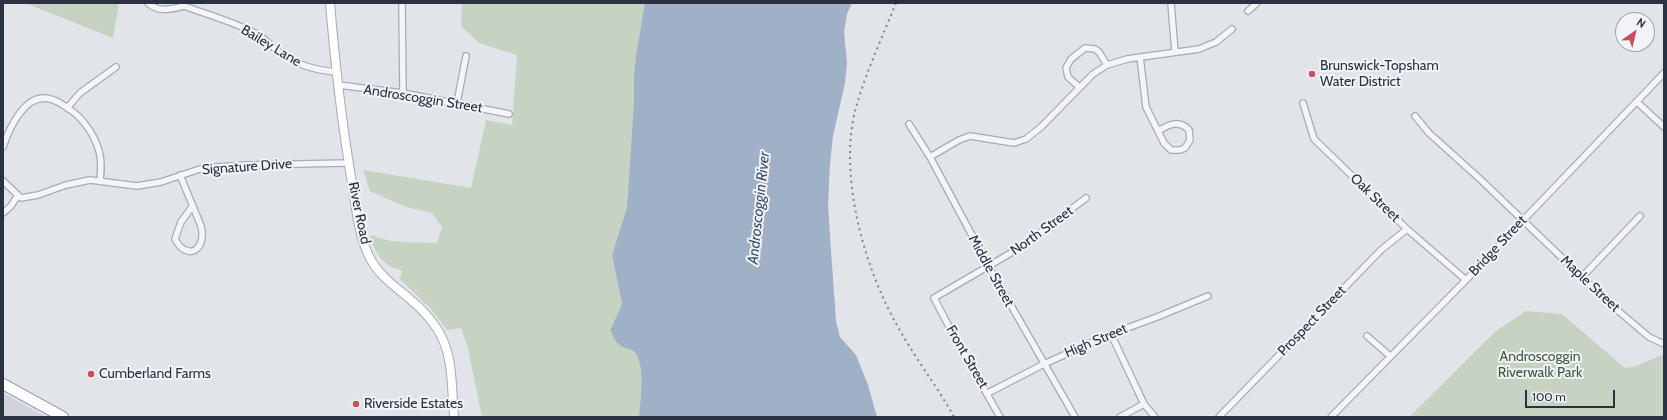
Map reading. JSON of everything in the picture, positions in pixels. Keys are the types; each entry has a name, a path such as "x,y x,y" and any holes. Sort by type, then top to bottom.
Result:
{"highway":[{"path":"3,384 63,417"}],"street":[{"name":"Bailey Lane","path":"148,3 152,7 166,10 183,5 225,20 257,35 297,64 318,70 336,72"},
{"name":"River Road","path":"330,3 336,72 349,163 365,247 372,261 390,284 412,301 432,321 446,346 450,360 454,417"},
{"path":"402,3 403,93"},
{"path":"1171,3 1175,52"},
{"path":"1248,11 1257,3"},
{"path":"930,157 959,140 970,136 1014,143 1026,139 1041,127 1093,74 1106,65 1127,58 1199,49 1216,42 1232,29"},
{"path":"1079,87 1066,72 1067,64 1071,59 1085,48 1089,47 1099,52 1106,65"},
{"path":"457,104 466,56"},
{"path":"1140,57 1146,107 1158,131 1164,143 1171,150 1180,150 1184,148 1190,140 1189,130 1182,125 1172,124 1158,131"},
{"path":"67,108 80,93 116,66"},
{"name":"Bridge Street","path":"1331,417 1466,280 1664,73"},
{"name":"Androscoggin Street","path":"338,85 403,93 509,114"},
{"path":"3,147 8,130 22,108 38,99 49,98 78,115 93,136 99,150 101,164 100,181"},
{"path":"1637,102 1664,126"},
{"name":"Oak Street","path":"1303,103 1314,139 1407,229 1466,280"},
{"name":"Maple Street","path":"1415,116 1429,133 1642,332 1663,342"},
{"name":"Middle Street","path":"909,124 930,157 989,267 1075,417"},
{"name":"Signature Drive","path":"18,195 21,198 38,195 66,185 90,180 137,186 161,182 204,168 245,165 349,163"},
{"path":"180,175 201,226 203,238 198,249 192,251 185,250 180,247 175,239 180,222 192,207"},
{"path":"3,181 18,195 11,206 3,214"},
{"name":"North Street","path":"934,298 1021,247 1086,198"},
{"path":"1582,277 1640,216"},
{"name":"Prospect Street","path":"1219,417 1381,250 1407,229"},
{"name":"High Street","path":"988,393 1044,364 1111,334 1208,296"},
{"name":"Front Street","path":"934,298 1000,417"},
{"path":"1111,334 1144,404 1155,417"},
{"path":"1367,336 1390,356"},
{"path":"1120,417 1144,404"}],"shaded area":[{"path":"3,393 46,417 3,417"}],"green space":[{"path":"25,3 119,3 113,38"},
{"path":"462,3 645,3 634,76 634,101 627,207 612,255 622,304 610,329 620,346 632,350 637,355 640,363 642,382 639,417 482,417 468,348 461,328 447,330 432,310 399,278 402,273 401,270 394,268 380,258 369,237 373,235 379,238 395,241 437,243 442,227 432,213 406,207 370,191 363,170 471,188 486,120 512,125 517,55 479,43 461,26"},
{"name":"Androscoggin Riverwalk Park","path":"1526,311 1562,314 1625,368 1636,366 1664,354 1664,417 1409,417 1496,331"}],"water":[{"name":"Androscoggin River","path":"645,3 852,3 847,14 844,32 847,63 845,83 833,136 828,204 836,321 840,337 856,355 868,385 877,417 639,417 642,381 640,362 637,355 632,350 618,344 610,330 622,304 612,255 627,207 634,101 634,76"}],"railway":[{"path":"896,3 869,70 855,111 851,137 850,164 853,193 865,250 886,303 898,327 954,417"}],"place":[{"name":"Brunswick-Topsham Water District","path":"1312,74"},
{"name":"Cumberland Farms","path":"91,374"},
{"name":"Riverside Estates","path":"356,404"}]}
